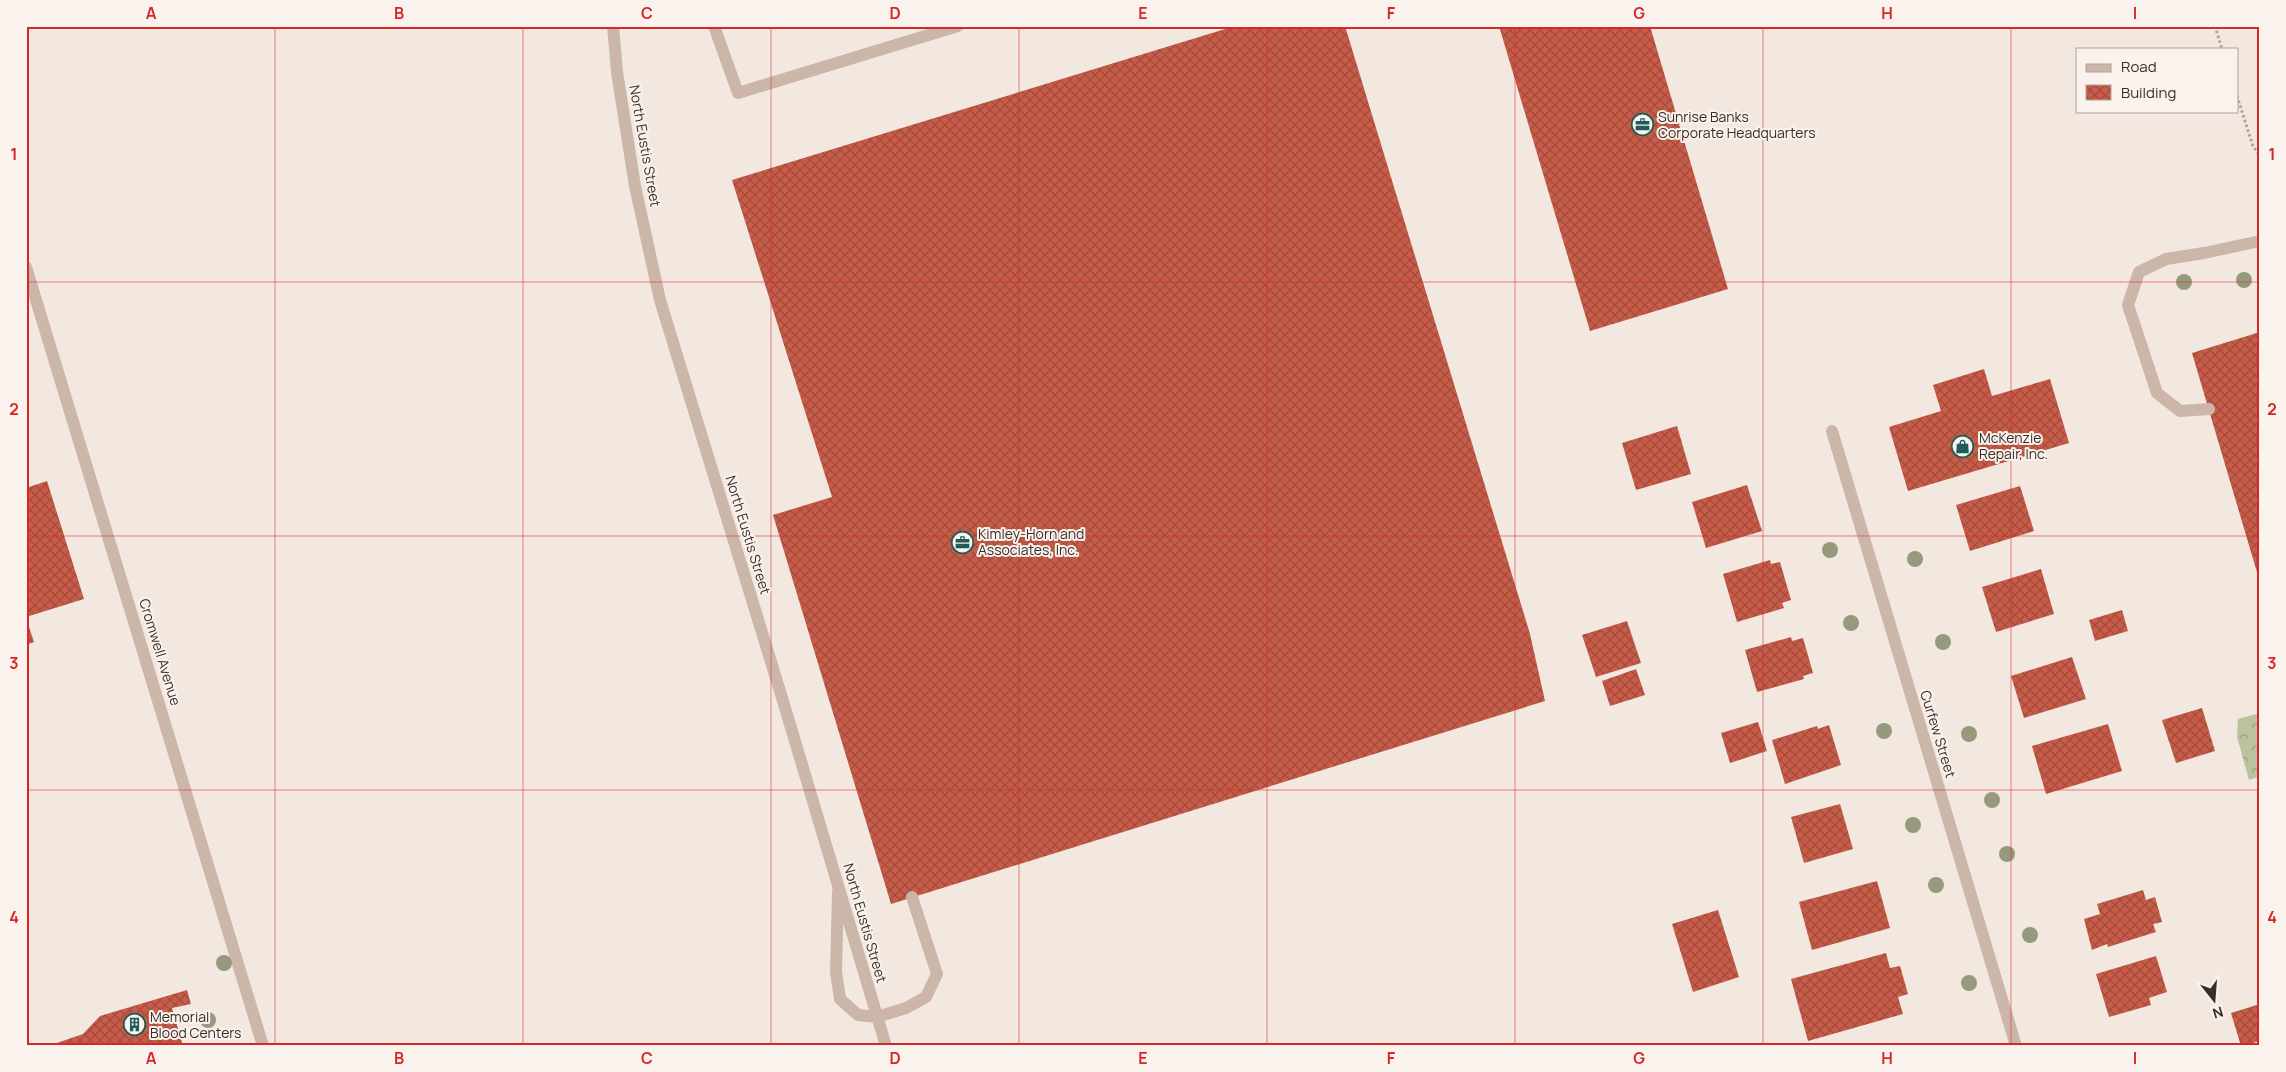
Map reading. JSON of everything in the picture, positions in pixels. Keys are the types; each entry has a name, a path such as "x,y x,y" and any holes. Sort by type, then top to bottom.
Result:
{"street":[{"name":"North Eustis Street","path":"613,26 617,72 634,186 660,300 886,1046"},
{"path":"714,26 738,93 958,26"},
{"path":"2209,409 2180,411 2157,393 2128,305 2139,272 2166,259 2204,254 2260,241"},
{"name":"Cromwell Avenue","path":"26,268 263,1046"},
{"name":"Curfew Street","path":"1832,431 2016,1046"},
{"path":"838,886 836,972 840,999 858,1015 877,1017 906,1008 926,997 936,974 912,897"}],"path":[{"path":"2216,26 2222,48"},
{"path":"2238,99 2253,146 2260,156"}],"green space":[{"path":"2260,713 2260,776 2249,780 2237,737 2238,719"}],"building":[{"path":"1235,26 1345,26 1530,634 1545,701 891,904 773,515 832,497 732,180"},
{"path":"1499,26 1650,26 1728,289 1590,331"},
{"path":"2260,332 2260,579 2259,579 2192,353"},
{"path":"1984,369 1992,396 2050,379 2069,443 1908,491 1889,427 1941,411 1933,385"},
{"path":"1677,426 1691,474 1636,490 1622,443"},
{"path":"47,481 84,599 26,617 26,488"},
{"path":"1747,485 1762,531 1706,548 1692,502"},
{"path":"2020,486 2034,531 1970,551 1956,505"},
{"path":"1770,560 1771,564 1780,562 1791,600 1782,603 1784,608 1737,622 1723,574"},
{"path":"2041,569 2054,614 1996,632 1982,587"},
{"path":"2122,610 2128,631 2095,641 2089,620"},
{"path":"26,618 34,642 26,645"},
{"path":"1627,621 1641,663 1596,677 1582,635"},
{"path":"1791,637 1792,641 1803,638 1813,673 1803,676 1804,679 1757,692 1745,650"},
{"path":"2072,657 2086,699 2024,718 2011,676"},
{"path":"1636,669 1645,695 1610,706 1602,681"},
{"path":"2202,708 2215,751 2176,763 2162,720"},
{"path":"1758,722 1767,751 1730,763 1721,733"},
{"path":"2108,724 2122,771 2046,794 2032,746"},
{"path":"1829,725 1841,765 1785,784 1772,740 1817,726 1818,729"},
{"path":"1840,804 1853,849 1804,863 1791,817"},
{"path":"1877,881 1890,928 1812,950 1799,902"},
{"path":"2143,890 2146,900 2155,897 2162,922 2153,924 2156,932 2108,947 2107,944 2092,950 2084,919 2100,914 2097,904"},
{"path":"1718,910 1739,977 1693,992 1672,924"},
{"path":"1886,953 1890,968 1900,966 1908,994 1898,997 1903,1014 1808,1041 1791,979"},
{"path":"2156,956 2167,992 2149,998 2151,1005 2109,1017 2096,974"},
{"name":"Memorial Blood Centers","path":"187,990 191,1004 172,1008 183,1046 48,1046 83,1034 100,1016"},
{"path":"2260,1004 2260,1041 2241,1046 2231,1013"}],"place":[{"name":"Sunrise Banks Corporate Headquarters","path":"1642,125"},
{"name":"McKenzie Repair, Inc.","path":"1963,446"},
{"name":"Kimley-Horn and Associates, Inc.","path":"962,542"},
{"name":"Memorial Blood Centers","path":"134,1025"}]}
